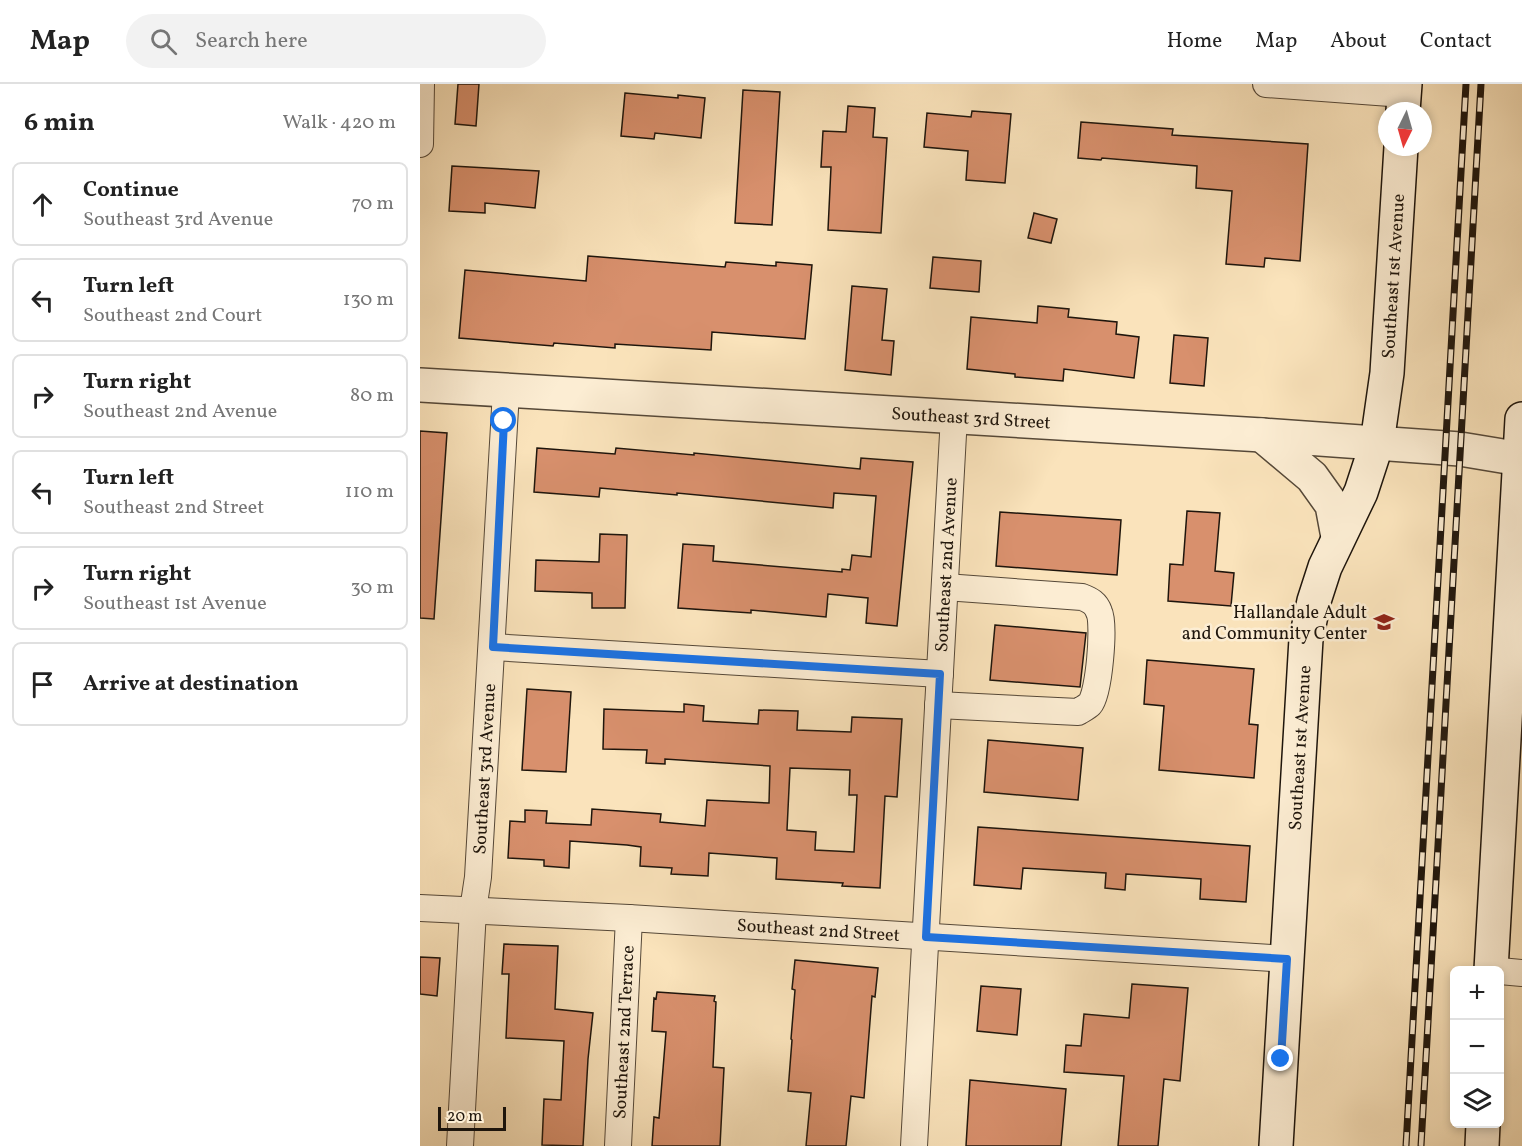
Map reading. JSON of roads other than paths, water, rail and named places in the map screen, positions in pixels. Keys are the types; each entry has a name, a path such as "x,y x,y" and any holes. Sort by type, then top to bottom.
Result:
{"main road":[{"name":"Southeast 1st Avenue","path":"1276,1146 1306,639 1314,601 1325,567 1361,492 1377,443 1387,373 1400,156"},
{"name":"Southeast 3rd Street","path":"420,385 1262,435 1460,449 1521,459"},
{"path":"1491,966 1522,418"},
{"path":"1262,435 1312,477 1332,505 1338,537"},
{"path":"1482,1146 1483,1128"}],"street":[{"path":"420,144 421,84"},
{"path":"1266,84 1404,96"},
{"name":"Southeast 3rd Avenue","path":"459,1146 473,910 478,878 493,647 506,391"},
{"name":"Southeast 2nd Avenue","path":"914,1146 954,416"},
{"path":"938,705 1078,712 1090,704 1095,692 1101,639 1101,615 1093,602 1082,597 945,587"},
{"path":"493,647 940,674"},
{"name":"Southeast 2nd Street","path":"420,908 629,918 1287,959"},
{"name":"Southeast 2nd Terrace","path":"618,1146 629,918"},
{"path":"1504,972 1522,973"}],"railway":[{"path":"1406,1146 1466,84"},
{"path":"1421,1146 1481,84"}],"place":[{"name":"Hallandale Adult and Community Center","path":"1384,622"}]}
